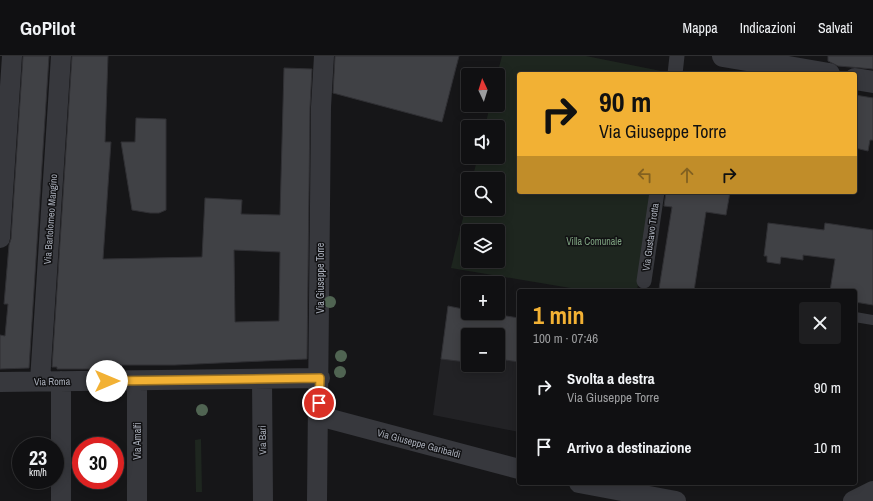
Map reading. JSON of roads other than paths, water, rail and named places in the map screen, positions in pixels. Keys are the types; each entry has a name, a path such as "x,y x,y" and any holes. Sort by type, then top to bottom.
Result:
{"street":[{"path":"0,238 12,56"},
{"name":"Via Bartolomeo Mangino","path":"40,381 61,56"},
{"name":"Via Giuseppe Torre","path":"317,501 320,378 321,107 324,56"},
{"path":"675,72 677,56"},
{"path":"723,56 826,70"},
{"path":"857,79 873,82"},
{"name":"Via Gustavo Trotta","path":"644,282 657,194"},
{"name":"Via Roma","path":"0,382 320,378"},
{"name":"Via Bari","path":"262,379 263,501"},
{"path":"61,381 61,501"},
{"name":"Via Amalfi","path":"137,381 137,501"},
{"name":"Via Giuseppe Garibaldi","path":"319,416 517,468"},
{"path":"599,485 619,487 676,501"},
{"path":"853,501 873,491"}],"lane":[{"path":"857,317 873,320"}],"park label":[{"name":"Villa Comunale","path":"594,241"}]}
